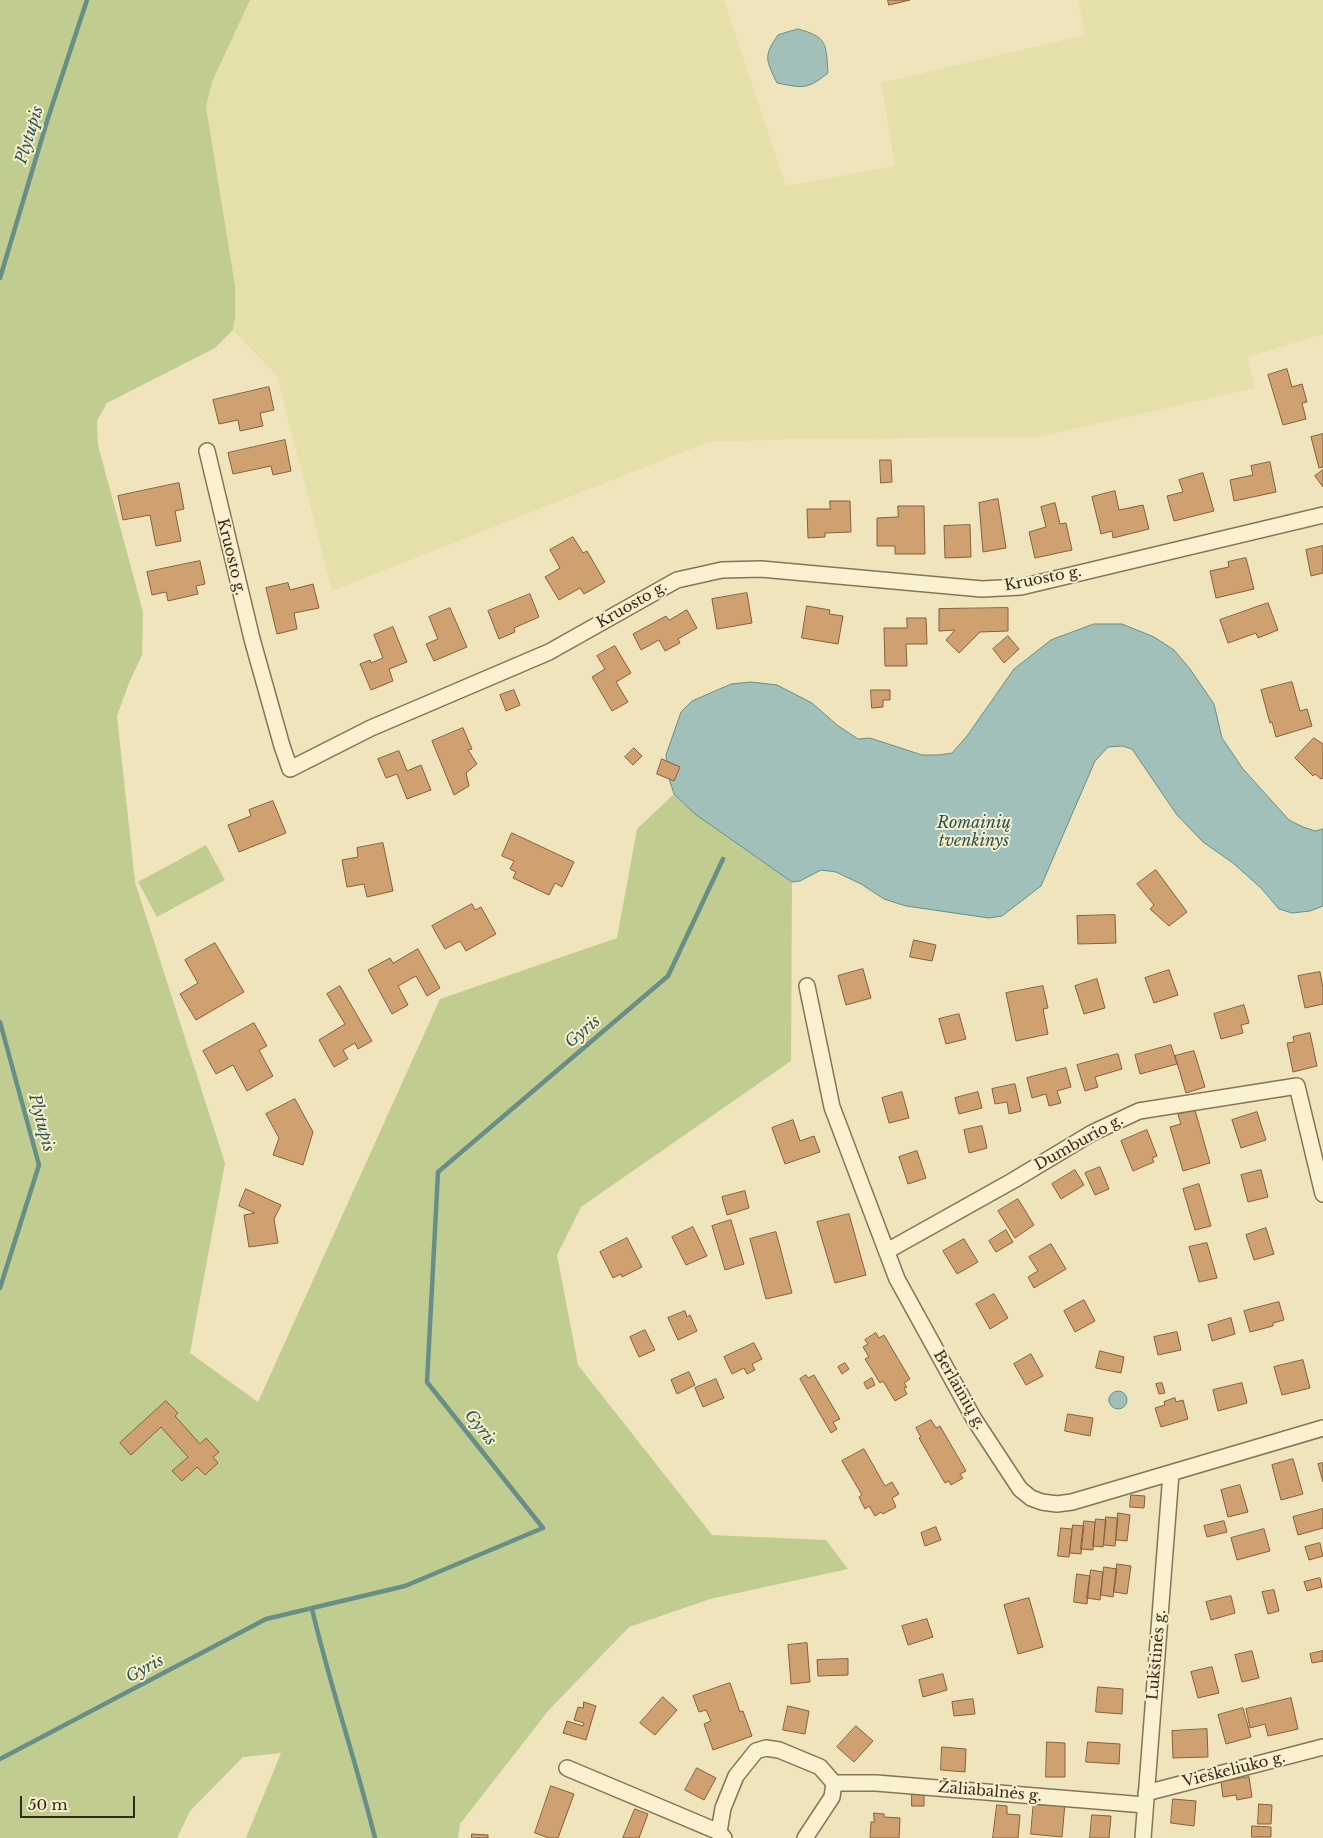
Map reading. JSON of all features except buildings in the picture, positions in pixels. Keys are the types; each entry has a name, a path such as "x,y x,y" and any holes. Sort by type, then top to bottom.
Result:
{"street":[{"name":"Kruosto g.","path":"207,451 252,639 290,769 371,728 549,652 677,580 722,570 762,569 982,590 1020,587 1323,515"},
{"name":"Berlainių g.","path":"807,986 832,1107 897,1279 974,1419 1020,1489 1031,1498 1042,1502 1056,1504 1072,1502 1323,1428"},
{"name":"Dumburio g.","path":"887,1251 1014,1180 1092,1133 1139,1111 1298,1086 1323,1194"},
{"name":"Lukštinės g.","path":"1143,1838 1172,1473"},
{"name":"Vieškeliuko g.","path":"1145,1799 1323,1747"},
{"path":"567,1768 722,1835 723,1808 736,1776 756,1751 766,1748 779,1750 820,1767 834,1783 832,1797 805,1838"},
{"name":"Žaliabalnės g.","path":"834,1783 876,1783 1145,1799"}],"shaded area":[{"path":"250,0 724,0 786,186 895,166 881,83 1085,35 1078,0 1323,0 1323,334 1248,357 1255,388 1038,437 798,439 708,442 332,591 277,376 233,330 235,317 206,107 212,82"}],"green space":[{"path":"0,0 250,0 212,82 206,107 235,286 233,330 215,348 107,403 97,421 98,445 143,612 142,655 117,716 135,882 225,1163 190,1353 258,1402 440,999 617,938 637,829 674,794 695,814 792,882 791,1061 581,1207 557,1255 578,1365 712,1535 826,1540 848,1569 710,1599 629,1627 548,1711 460,1824 458,1838 246,1838 281,1753 243,1757 190,1811 177,1838 0,1838"},
{"path":"206,845 225,880 157,917 138,882"}],"water":[{"path":"798,29 815,35 824,43 828,73 809,85 799,87 777,83 770,69 768,58 770,48 778,35"},
{"name":"Romainių tvenkinys","path":"1094,624 1122,624 1154,637 1174,650 1190,669 1214,704 1222,738 1243,769 1289,820 1315,831 1323,829 1323,906 1310,911 1292,913 1279,909 1261,888 1233,863 1203,842 1177,815 1132,749 1122,746 1108,747 1095,761 1041,886 1002,916 989,918 906,906 884,899 861,884 836,872 821,870 800,881 792,882 695,814 674,794 667,772 666,755 681,712 692,701 731,684 751,682 777,685 812,703 837,725 858,739 870,738 922,755 952,753 967,736 1014,669 1051,640"},
{"path":"1118,1391 1124,1394 1127,1400 1124,1406 1118,1409 1112,1406 1109,1400 1112,1394"}],"waterway":[{"name":"Plytupis","path":"0,278 48,118 87,0"},
{"name":"Gyris","path":"0,1759 266,1619 405,1586 543,1528 427,1382 438,1172 668,976 723,859"},
{"name":"Plytupis","path":"0,1022 39,1165 0,1288"},
{"path":"312,1609 375,1838"}]}
